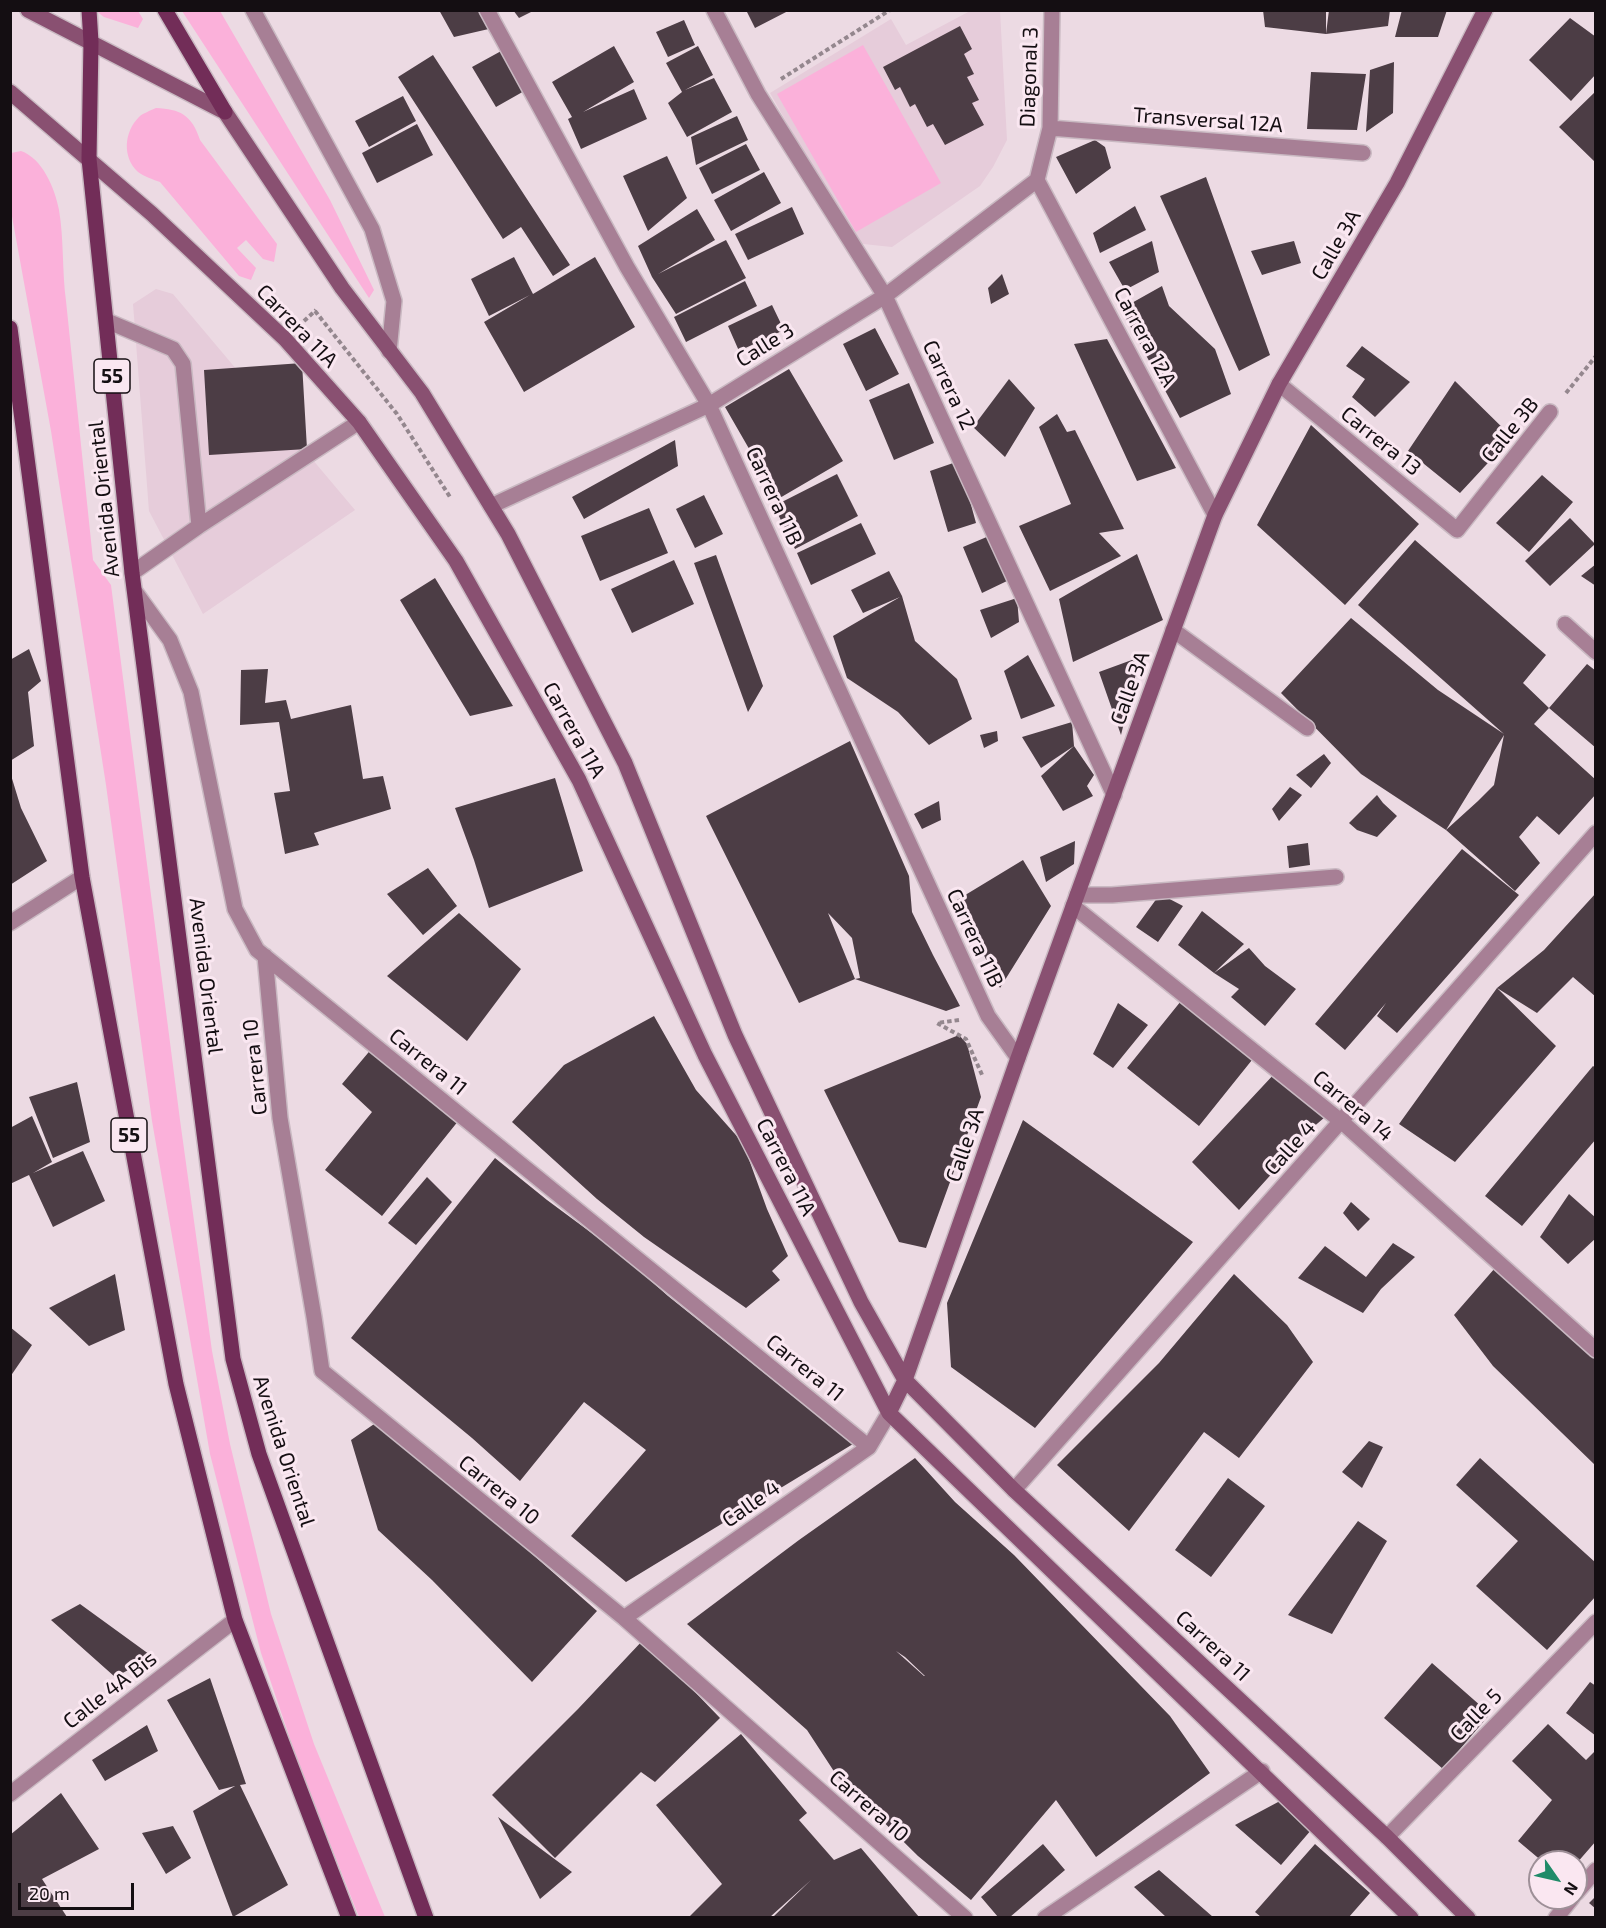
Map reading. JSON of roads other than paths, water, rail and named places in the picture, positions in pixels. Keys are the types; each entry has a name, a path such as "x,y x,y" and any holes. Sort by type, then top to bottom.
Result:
{"main road":[{"name":"Carrera 11A","path":"28,10 225,112 342,288 422,393 508,534 625,763 735,1035 861,1302 905,1380"},
{"name":"Avenida Oriental","path":"89,10 91,42 89,159 132,573 233,1359 259,1454 426,1917"},
{"path":"165,10 225,112"},
{"name":"Calle 3A","path":"889,1413 905,1380 1018,1058 1215,515 1279,384 1397,183 1485,10"},
{"name":"Carrera 11A","path":"10,92 152,214 285,339 359,422 456,561 579,780 705,1055 889,1413"},
{"name":"55","path":"10,328 82,877 176,1384 235,1620 349,1917"},
{"name":"Carrera 11","path":"905,1380 1014,1490 1388,1837 1468,1917"},
{"path":"889,1413 1411,1917"}],"street":[{"path":"252,10 372,229 394,301 389,351"},
{"name":"Carrera 11B","path":"487,10 627,267 709,405 988,1016 1018,1058"},
{"name":"Carrera 12","path":"714,10 758,94 885,296 1114,795"},
{"name":"Diagonal 3","path":"1037,180 1050,129 1052,10"},
{"name":"Transversal 12A","path":"1050,129 1363,153"},
{"name":"Calle 3","path":"491,506 709,405 885,296 1037,180"},
{"name":"Carrera 12A","path":"1037,180 1215,515"},
{"path":"107,321 173,349 183,363 199,526"},
{"name":"Carrera 13","path":"1279,384 1457,530"},
{"name":"Calle 3B","path":"1457,530 1550,412"},
{"path":"132,573 199,526 359,422"},
{"name":"Carrera 11","path":"135,593 170,640 191,692 235,909 257,951 868,1447"},
{"path":"1565,624 1596,652"},
{"path":"1173,630 1307,728"},
{"name":"Calle 4","path":"1014,1490 1596,833"},
{"path":"1075,901 1112,895 1336,876"},
{"path":"10,924 82,877"},
{"name":"Carrera 14","path":"1075,901 1342,1122 1596,1350"},
{"name":"Carrera 10","path":"265,956 280,1118 322,1371 624,1618 965,1917"},
{"name":"Calle 4","path":"624,1618 868,1447 889,1413"},
{"name":"Calle 4A Bis","path":"10,1794 235,1620"},
{"name":"Calle 5","path":"1388,1837 1596,1623"},
{"path":"1045,1917 1262,1771"}]}
